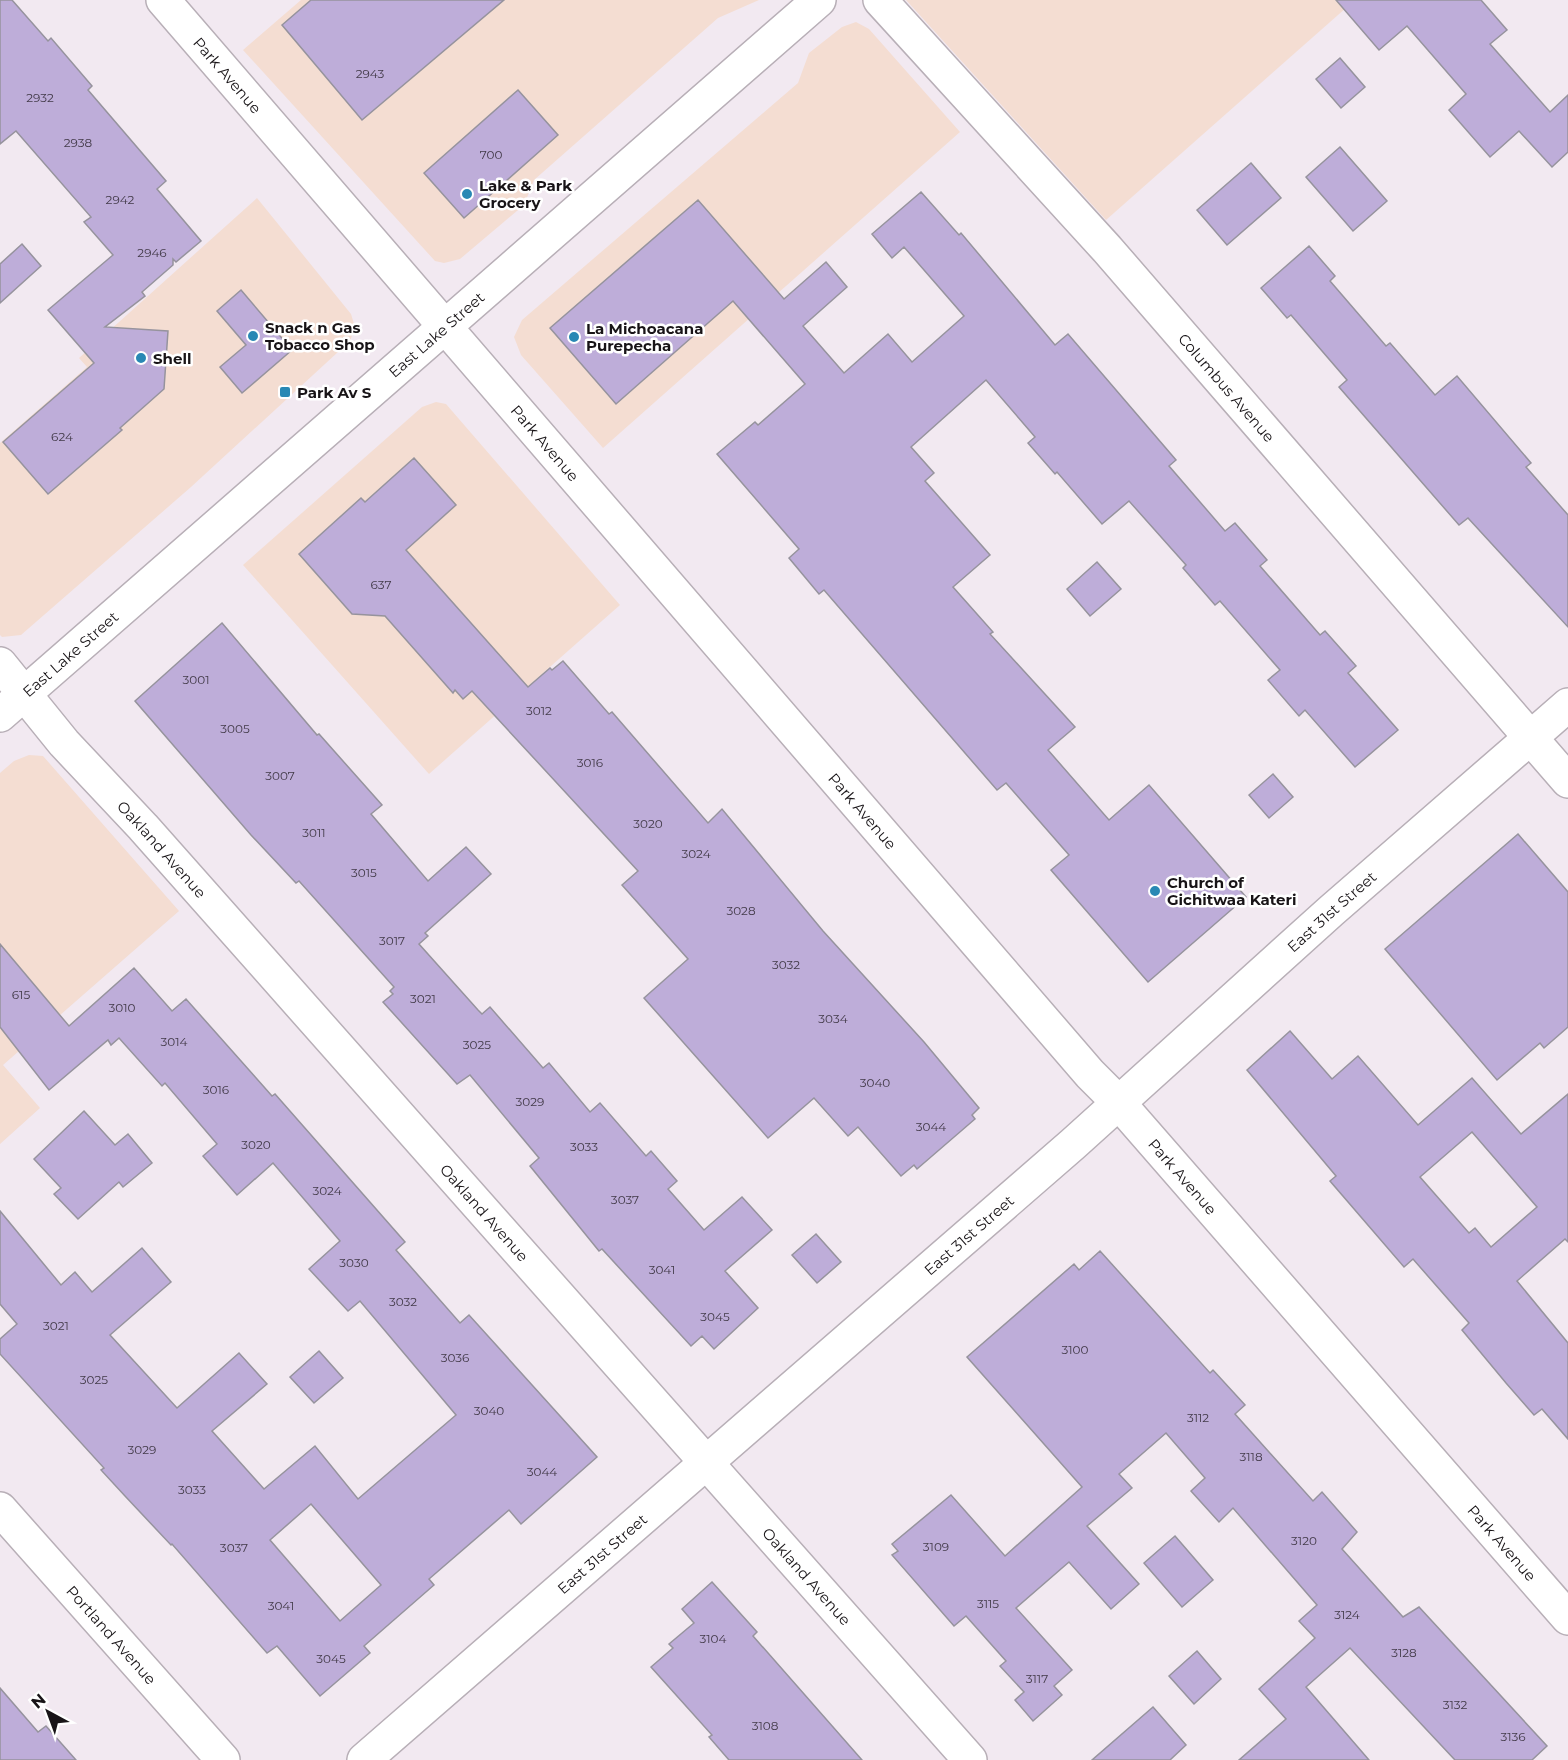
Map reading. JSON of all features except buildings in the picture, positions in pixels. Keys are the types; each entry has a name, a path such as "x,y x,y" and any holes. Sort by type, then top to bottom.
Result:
{"street":[{"name":"Park Avenue","path":"163,0 1090,1074 1118,1102 1568,1618"},
{"name":"East Lake Street","path":"0,715 238,504 445,327 819,0"},
{"name":"Columbus Avenue","path":"880,0 1107,249 1568,781"},
{"name":"Oakland Avenue","path":"0,664 64,743 207,898 970,1760"},
{"name":"East 31st Street","path":"364,1760 1118,1102 1330,911 1568,705"},
{"name":"Portland Avenue","path":"0,1509 223,1760"}],"shaded area":[{"path":"301,0 759,0 718,18 534,180 524,205 460,259 444,263 435,261 243,50"},
{"path":"906,0 1355,0 1106,220"},
{"path":"856,22 869,29 960,132 603,448 521,355 514,337 522,320 798,83 809,53 842,27"},
{"path":"257,198 351,314 355,327 350,341 191,487 21,635 2,637 0,635 0,443 87,367 79,358"},
{"path":"436,402 446,404 620,605 429,774 243,565 422,407"},
{"path":"29,755 43,756 179,911 3,1065 40,1108 0,1144 0,773 14,761"}],"place":[{"name":"Lake & Park Grocery","path":"467,194"},
{"name":"Snack n Gas Tobacco Shop","path":"253,336"},
{"name":"La Michoacana Purepecha","path":"574,337"},
{"name":"Shell","path":"141,358"},
{"name":"Park Av S","path":"285,392"},
{"name":"Church of Gichitwaa Kateri","path":"1155,891"}]}
